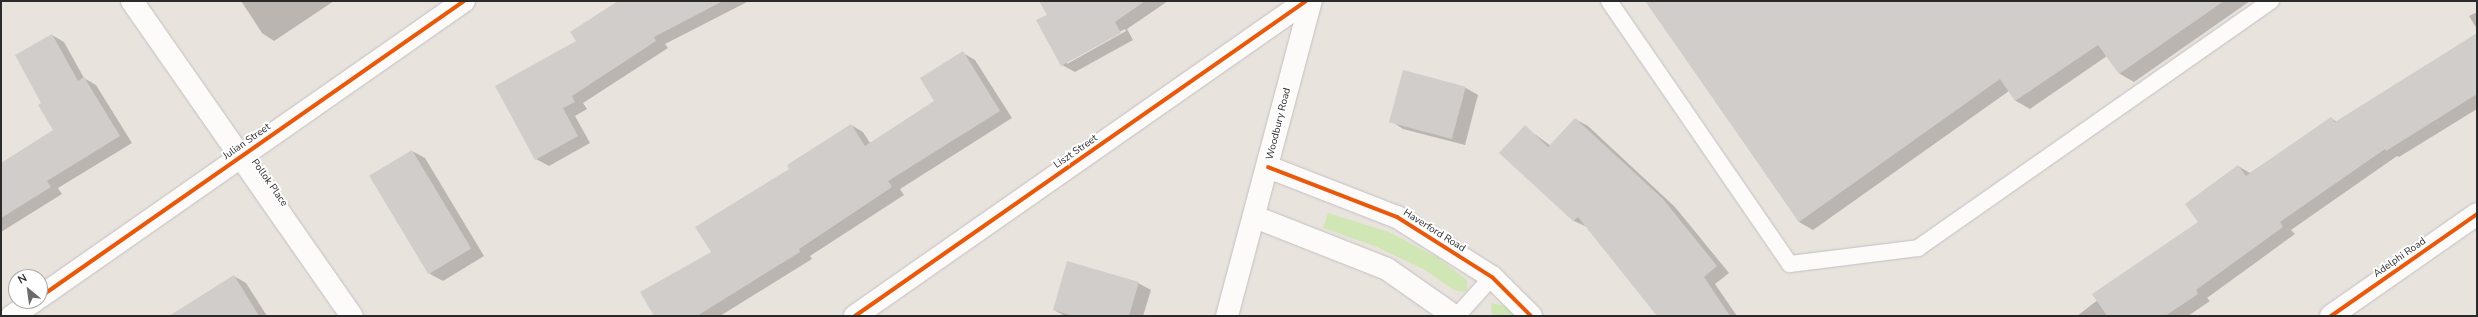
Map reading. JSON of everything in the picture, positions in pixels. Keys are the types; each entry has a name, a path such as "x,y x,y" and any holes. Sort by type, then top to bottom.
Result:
{"street":[{"name":"Pollok Place","path":"132,1 352,316"},
{"name":"Julian Street","path":"48,291 464,1"},
{"name":"Liszt Street","path":"855,316 1306,1"},
{"name":"Woodbury Road","path":"1227,316 1255,217 1311,1"},
{"name":"Haverford Road","path":"1268,167 1397,217 1492,277 1531,316"},
{"name":"Adelphi Road","path":"2331,316 2477,214"},
{"path":"1255,217 1387,270 1455,316"},
{"path":"12,316 22,309"}],"lane":[{"path":"1609,1 1790,264 1918,248 2271,1"},
{"path":"1455,316 1492,277"}],"green space":[{"path":"1328,213 1389,232 1438,258 1467,280 1467,291 1463,292 1454,290 1425,270 1377,247 1323,228"},
{"path":"1491,303 1505,306 1516,316 1492,316"}],"building":[{"path":"618,1 723,1 654,37 656,41 572,96 575,102 563,108 578,136 535,160 495,86 576,41 570,32"},
{"path":"1039,1 1145,1 1115,22 1121,33 1061,66 1036,20 1047,15"},
{"path":"1645,1 2224,1 2119,74 2098,45 2015,101 2000,79 1799,222"},
{"path":"2477,33 2477,94 2386,151 2385,149 2280,222 2283,227 2196,290 2198,294 2165,316 2107,316 2092,294 2198,222 2185,204 2238,165 2246,176 2331,117 2335,122"},
{"path":"52,34 78,81 84,77 120,136 47,181 51,187 1,218 1,163 53,130 38,105 41,103 15,55"},
{"path":"963,51 1000,111 888,181 892,187 799,249 800,252 697,316 654,316 640,292 711,252 695,227 789,169 787,165 851,124 865,146 934,101 920,78"},
{"path":"1403,70 1466,87 1452,139 1389,122"},
{"path":"1575,118 1663,199 1717,266 1704,277 1730,316 1657,316 1578,217 1573,221 1499,153 1525,125 1548,147"},
{"path":"412,150 471,249 428,274 369,176"},
{"path":"1067,261 1139,282 1129,316 1073,316 1053,310"},
{"path":"234,275 259,316 169,316"}],"cycle path":[{"path":"48,291 464,1"},
{"path":"855,316 1306,1"},
{"path":"1268,167 1397,217 1492,277 1531,316"},
{"path":"2331,316 2477,214"}]}
